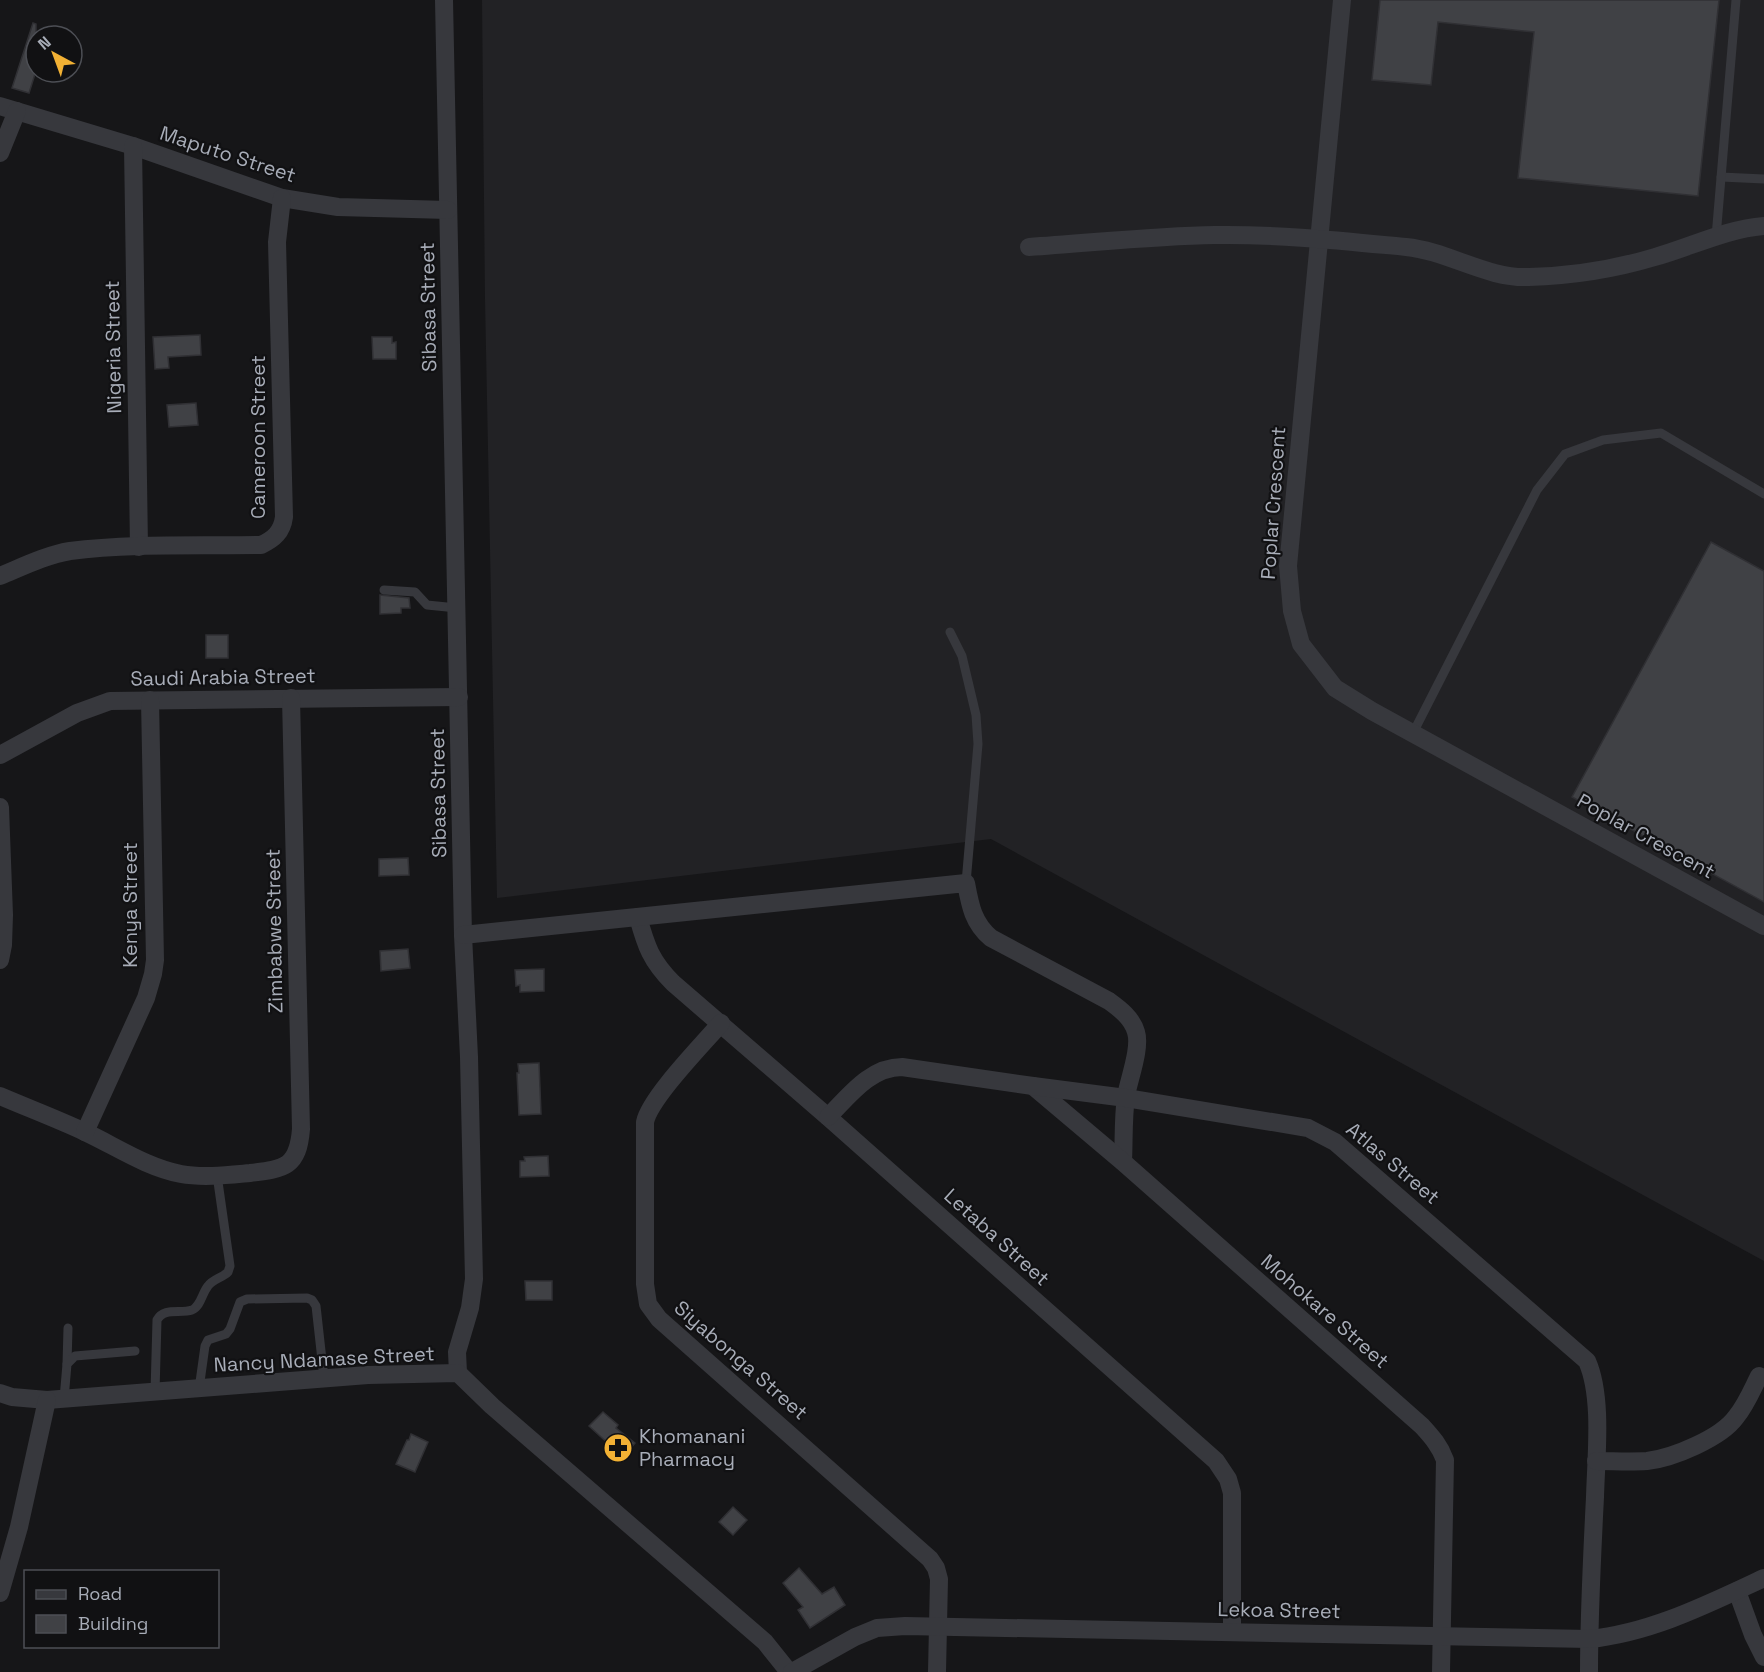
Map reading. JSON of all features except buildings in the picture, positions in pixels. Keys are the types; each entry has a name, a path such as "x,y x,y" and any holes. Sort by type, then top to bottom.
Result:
{"street":[{"name":"Sibasa Street","path":"444,0 463,935 469,1057 474,1279 470,1308 457,1352 458,1373"},
{"name":"Poplar Crescent","path":"1342,0 1288,566 1292,611 1301,644 1335,688 1764,926"},
{"name":"Maputo Street","path":"8,108 133,146 282,198 338,207 448,210"},
{"path":"0,153 8,108"},
{"name":"Nigeria Street","path":"133,146 139,547"},
{"name":"Cameroon Street","path":"0,576 69,551 139,547 261,545 271,540 283,524 277,242 282,198"},
{"path":"1029,247 1217,235 1318,239 1414,248 1444,255 1505,275 1526,278 1605,269 1654,258 1730,232 1764,226"},
{"name":"Saudi Arabia Street","path":"0,755 77,712 110,701 459,697"},
{"name":"Zimbabwe Street","path":"217,1175 268,1171 287,1165 298,1153 301,1129 291,698"},
{"name":"Kenya Street","path":"85,1132 146,998 153,974 155,960 150,700"},
{"path":"0,807 3,837 4,915 0,960"},
{"path":"463,935 966,883 970,908 983,932 1109,1001 1125,1014 1136,1033 1137,1044 1126,1098 1123,1162"},
{"name":"Letaba Street","path":"638,917 649,953 660,970 1216,1461 1228,1479 1232,1493 1232,1631"},
{"name":"Siyabonga Street","path":"721,1023 657,1097 647,1113 645,1122 645,1284 648,1304 659,1319 923,1551 938,1573 937,1672"},
{"name":"Atlas Street","path":"828,1117 865,1080 894,1067 1126,1098 1308,1128 1335,1142 1587,1361 1593,1374 1596,1391 1589,1672"},
{"name":"Mohokare Street","path":"1033,1086 1123,1162 1422,1426 1442,1450 1445,1460 1442,1672"},
{"path":"0,1096 85,1132 166,1171 184,1175 217,1175"},
{"name":"Nancy Ndamase Street","path":"0,1393 56,1400 368,1375 458,1373 492,1406 765,1642 791,1672"},
{"path":"1596,1461 1657,1459 1691,1447 1716,1434 1736,1418 1759,1376"},
{"path":"0,1593 56,1400"},
{"name":"Lekoa Street","path":"791,1672 855,1637 877,1628 905,1626 1589,1639 1629,1632 1685,1613 1764,1578"},
{"path":"1737,1591 1753,1635 1764,1657"}],"lane":[{"path":"1716,237 1736,0"},
{"path":"1721,177 1764,179"},
{"path":"1413,733 1537,490 1565,454 1603,440 1661,433 1764,494"},
{"path":"384,590 416,592 427,605 457,608"},
{"path":"950,632 962,656 976,715 978,744 966,883"},
{"path":"155,1392 159,1315 165,1312 192,1310 198,1306 207,1287 228,1272 230,1266 217,1175"},
{"path":"199,1389 205,1346 208,1340 226,1334 240,1302 247,1299 307,1298 312,1300 315,1306 324,1378"},
{"path":"56,1400 67,1364 68,1328"},
{"path":"67,1364 75,1356 135,1350"}],"shaded area":[{"path":"482,0 1764,0 1764,1261 991,839 497,898 485,299"}],"place":[{"name":"Khomanani Pharmacy","path":"618,1448"}]}
